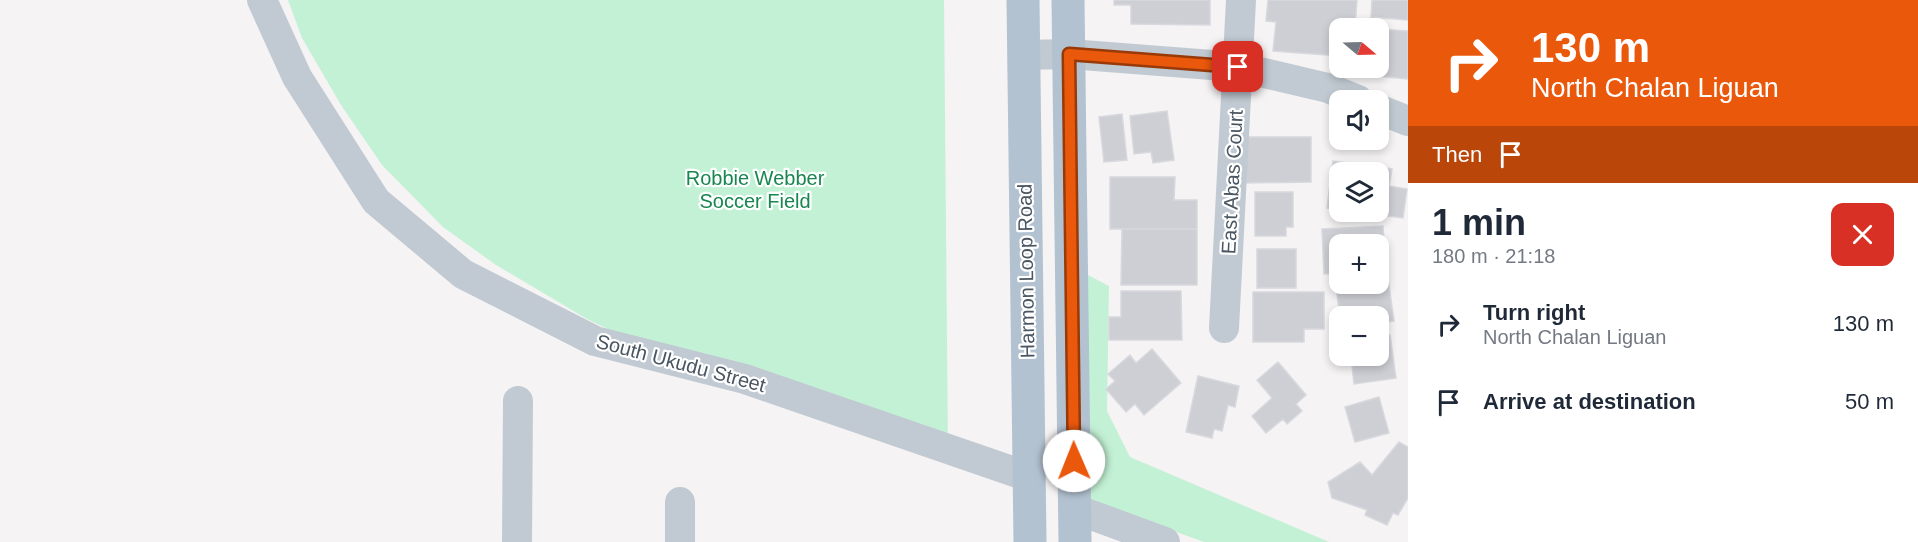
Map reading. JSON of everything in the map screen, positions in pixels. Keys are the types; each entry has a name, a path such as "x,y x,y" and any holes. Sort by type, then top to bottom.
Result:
{"main road":[{"name":"Harmon Loop Road","path":"1023,0 1030,542"},
{"path":"1068,0 1075,542"}],"street":[{"name":"South Ukudu Street","path":"262,0 297,77 376,201 463,274 595,341 744,379 1029,477"},
{"name":"East Abas Court","path":"1224,328 1241,0"},
{"path":"1024,55 1069,54 1238,67 1333,90"},
{"path":"1389,113 1408,121"},
{"path":"517,542 518,401"},
{"path":"680,502 680,542"},
{"path":"1075,509 1165,542"}],"green space":[{"name":"Robbie Webber Soccer Field","path":"288,0 944,0 948,456 687,367 587,319 496,265 443,227 382,165 341,105 302,38"},
{"path":"1088,275 1109,286 1107,411 1130,457 1329,542 1204,542 1085,499"}],"building":[{"path":"1114,0 1210,0 1210,25 1131,24 1131,5 1114,5"},
{"path":"1268,0 1357,0 1356,18 1329,18 1329,55 1273,51 1276,22 1266,21"},
{"path":"1372,0 1408,0 1408,20 1371,17"},
{"path":"1389,30 1408,31 1408,79 1389,77"},
{"path":"1167,111 1174,160 1153,163 1151,152 1134,154 1130,116"},
{"path":"1122,114 1127,160 1104,162 1099,117"},
{"path":"1245,137 1311,137 1311,182 1246,183"},
{"path":"1389,169 1392,169 1389,186"},
{"path":"1110,177 1175,177 1174,200 1197,200 1197,229 1110,229"},
{"path":"1389,186 1407,189 1403,218 1389,216"},
{"path":"1255,192 1293,192 1293,227 1286,227 1286,236 1255,236"},
{"path":"1383,226 1383,234 1329,234 1329,274 1324,274 1322,229"},
{"path":"1122,229 1197,229 1197,285 1121,285"},
{"path":"1257,249 1296,249 1296,288 1257,288"},
{"path":"1389,285 1394,321 1389,322 1389,306 1339,306 1337,294 1389,294"},
{"path":"1121,291 1181,291 1182,340 1109,340 1109,317 1121,317"},
{"path":"1253,292 1324,292 1324,329 1304,329 1304,342 1253,342"},
{"path":"1389,335 1396,378 1354,384 1352,366 1389,366"},
{"path":"1152,349 1181,383 1144,415 1135,404 1126,412 1106,389 1115,381 1108,374 1130,355 1136,363"},
{"path":"1278,362 1306,395 1296,404 1302,411 1287,424 1283,419 1266,433 1252,416 1272,398 1257,380"},
{"path":"1198,376 1239,386 1235,407 1228,405 1222,431 1214,429 1212,438 1186,432"},
{"path":"1379,397 1389,433 1355,442 1345,407"},
{"path":"1399,442 1408,447 1408,498 1398,515 1393,513 1387,525 1365,515 1367,510 1332,498 1328,482 1360,462 1372,475"}],"route":[{"path":"1074,461 1069,54 1238,67"}]}
